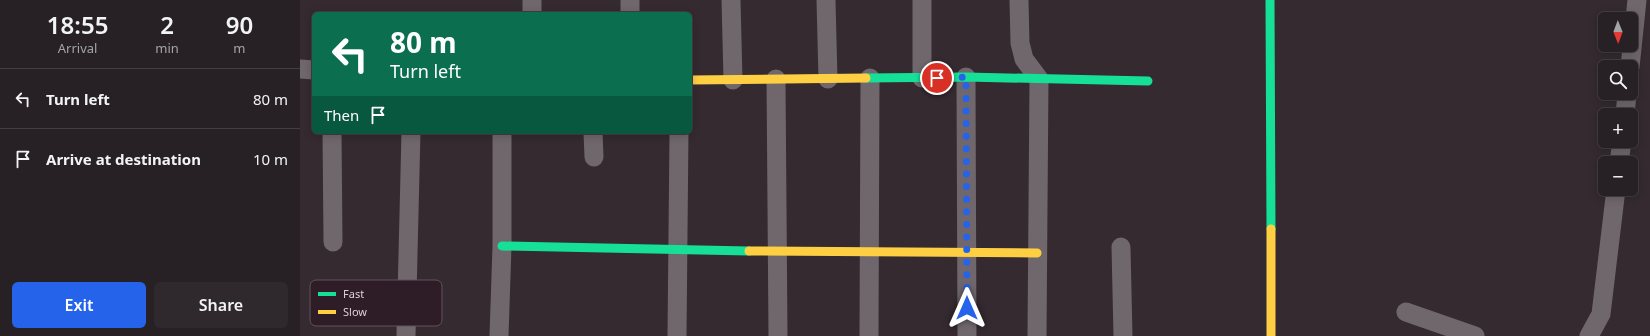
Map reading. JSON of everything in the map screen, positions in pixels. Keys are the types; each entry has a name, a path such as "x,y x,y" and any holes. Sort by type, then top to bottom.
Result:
{"street":[{"path":"532,0 532,12"},
{"path":"630,0 630,12"},
{"path":"731,0 733,80"},
{"path":"826,0 828,78"},
{"path":"922,0 922,78"},
{"path":"1019,0 1020,43 1024,59 1039,79 1037,336"},
{"path":"1270,0 1271,336"},
{"path":"1631,60 1638,0"},
{"path":"300,69 312,70"},
{"path":"692,80 966,77 1148,81"},
{"path":"966,77 967,336"},
{"path":"869,336 870,78"},
{"path":"776,79 778,336"},
{"path":"332,134 333,242"},
{"path":"407,280 411,134"},
{"path":"499,336 502,246 502,134"},
{"path":"593,134 594,157"},
{"path":"677,336 679,134"},
{"path":"1589,336 1601,314 1615,196"},
{"path":"502,246 678,250 1037,253"},
{"path":"1121,247 1123,336"},
{"path":"1406,312 1475,336"},
{"path":"406,326 406,336"}],"traffic: fast":[{"path":"1270,0 1271,229"},
{"path":"866,78 966,77 1148,81"},
{"path":"502,246 749,251"}],"traffic: slow":[{"path":"692,80 866,78"},
{"path":"1271,229 1271,336"},
{"path":"749,251 1037,253"}],"route":[{"path":"937,78 966,77 967,308"}]}
